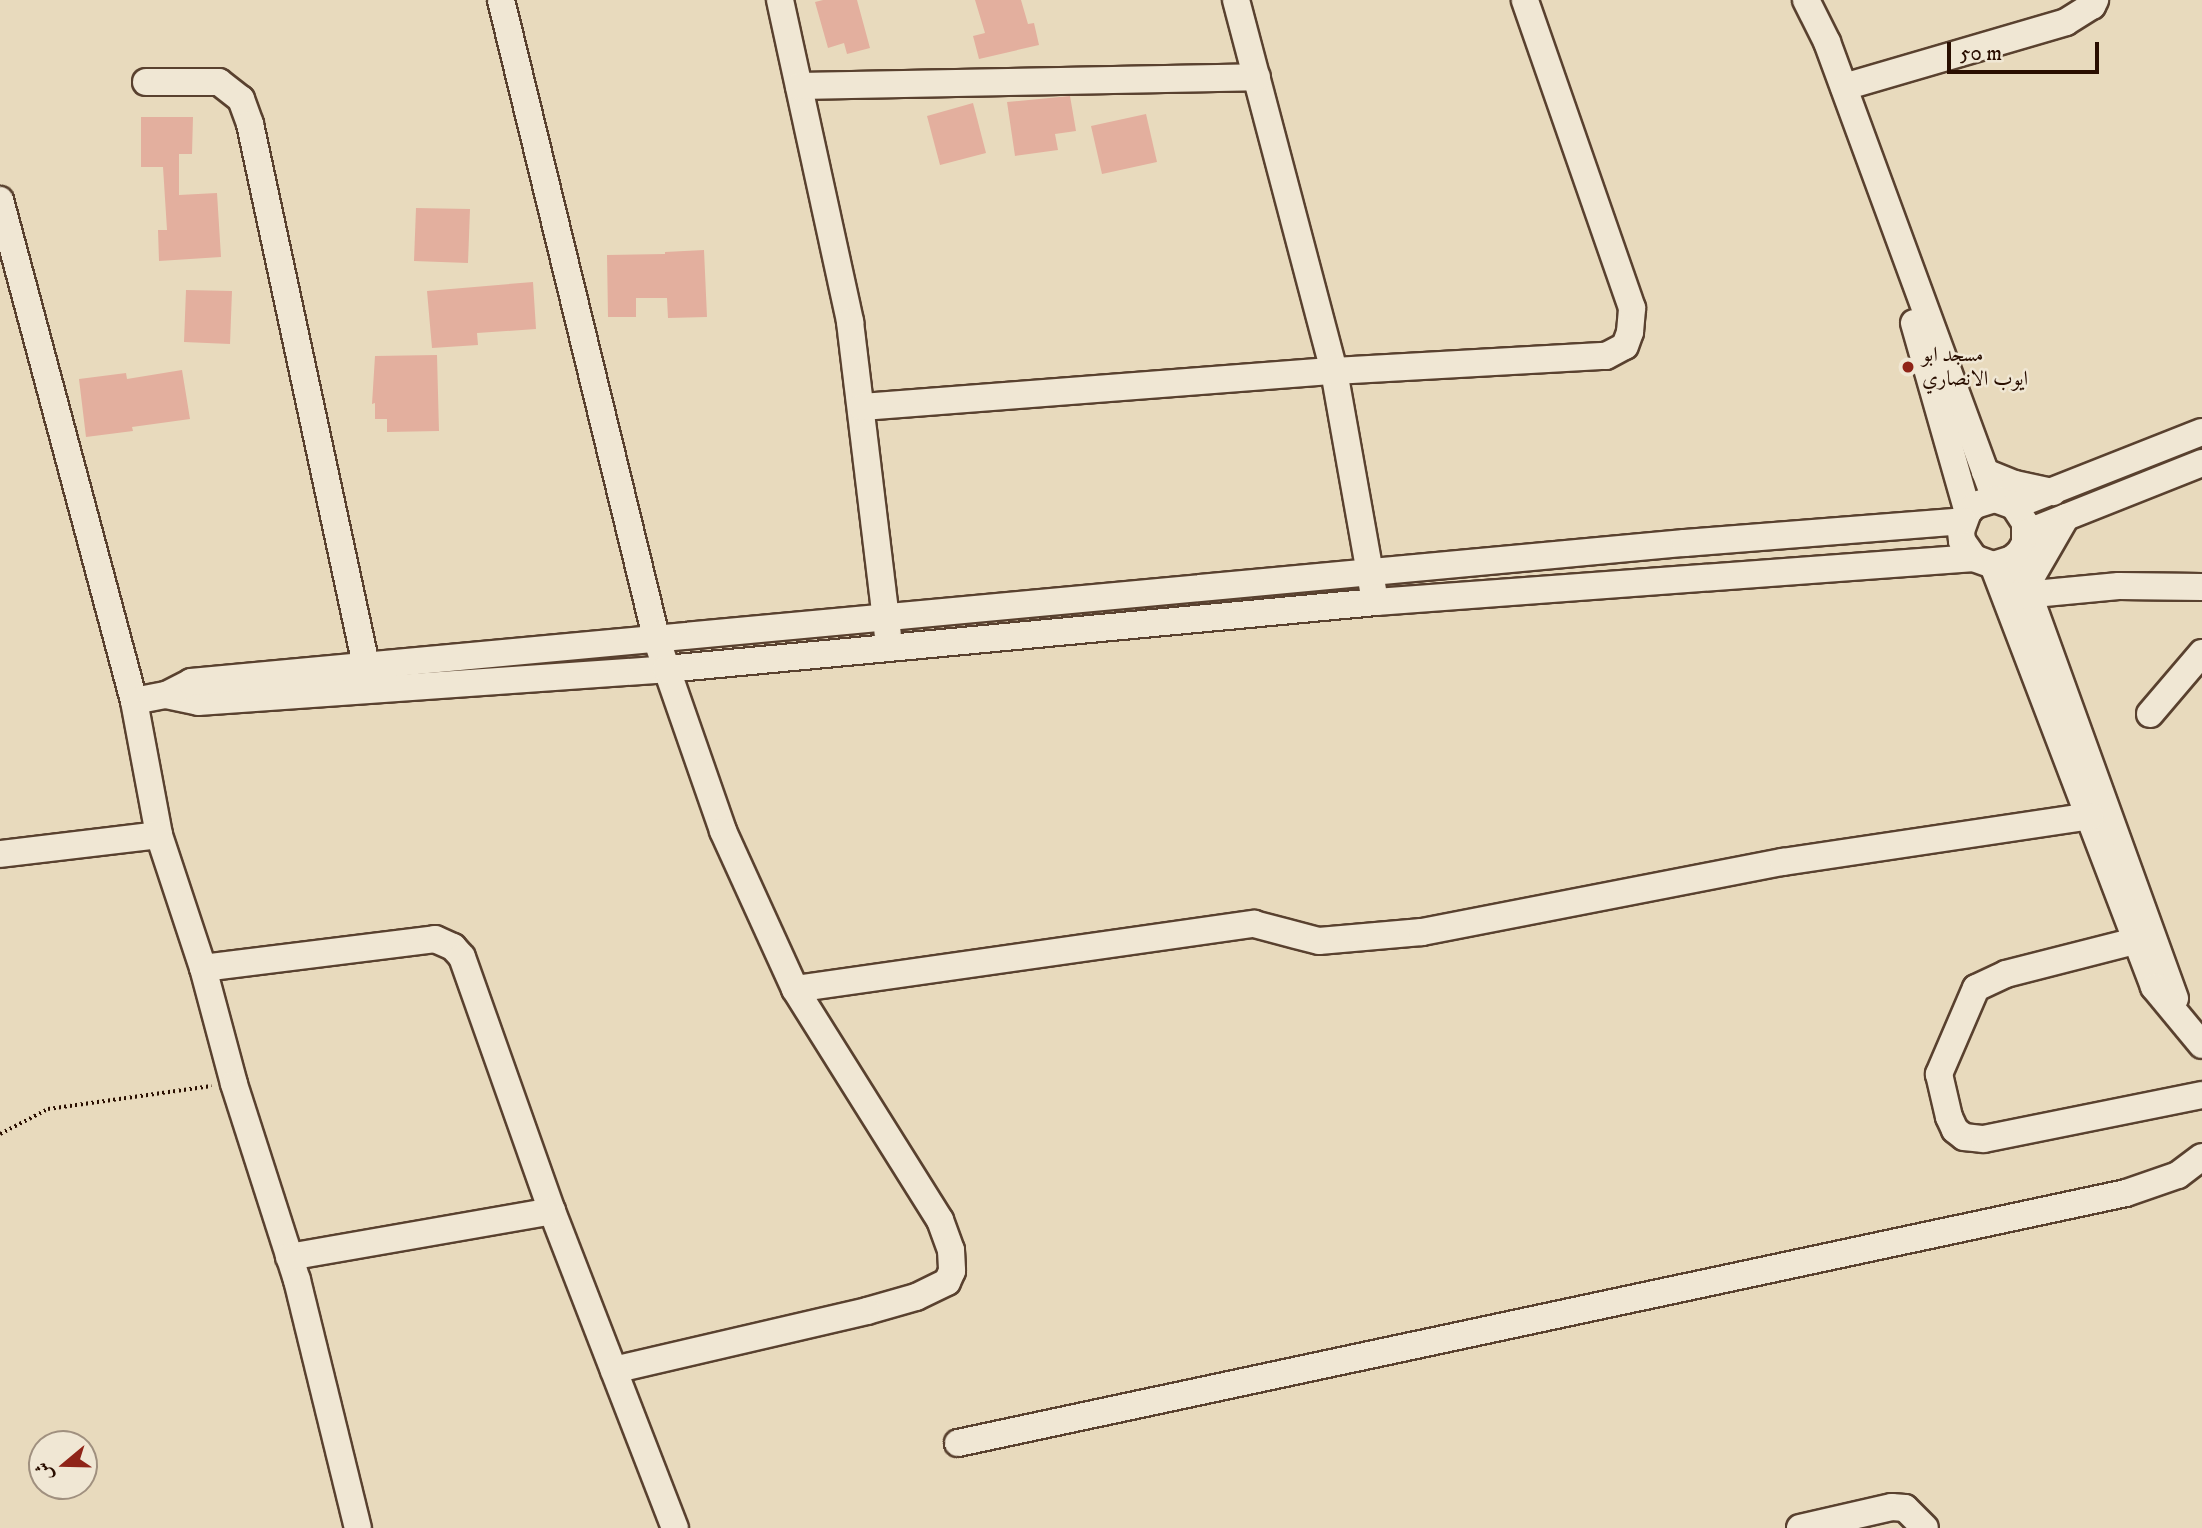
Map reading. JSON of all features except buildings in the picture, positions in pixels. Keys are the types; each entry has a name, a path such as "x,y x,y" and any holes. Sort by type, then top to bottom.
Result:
{"street":[{"path":"501,0 657,640 723,831 795,989 940,1220 951,1250 952,1270 947,1282 916,1297 614,1370"},
{"path":"780,0 850,323 890,646"},
{"path":"1236,0 1334,371 1376,601"},
{"path":"862,407 1334,371 1606,356 1625,346 1630,332 1632,308 1525,0"},
{"path":"1843,87 2066,22 2092,6 2095,0"},
{"path":"166,695 198,702 666,669 1376,601 1993,561 2025,543 2025,523 2004,503 1985,472 1827,41 1808,5"},
{"path":"1808,5 1814,44 1914,323 1965,517 1962,541 1993,561 2020,593 2184,1023"},
{"path":"799,86 1257,77"},
{"path":"146,82 219,82 241,99 250,124 366,665"},
{"path":"0,200 11,284 134,701 159,835 203,968 234,1083 289,1257 358,1528"},
{"path":"134,701 166,695 191,681 1965,517 1984,500 2004,503 2053,492 2202,432"},
{"path":"2026,533 2202,463"},
{"path":"1985,472 2015,484 2053,492"},
{"path":"2066,517 2020,593 2091,816 2135,941 2154,987 2202,1045"},
{"path":"2020,593 2119,586 2202,587"},
{"path":"2150,713 2202,653"},
{"path":"795,989 1254,924 1319,941 1422,932 1783,862 2091,816"},
{"path":"0,854 159,835"},
{"path":"203,968 435,939 453,947 467,969 552,1211 675,1528"},
{"path":"2135,941 2006,974 1976,988 1940,1074 1949,1117 1955,1130 1964,1137 1984,1139 2202,1094"},
{"path":"958,1443 2126,1193 2178,1175 2202,1157"},
{"path":"289,1257 552,1211"},
{"path":"1800,1528 1892,1507 1905,1508 1925,1528"}],"path":[{"path":"0,1134 48,1109 234,1083"}],"place":[{"name":"مسجد ابو ايوب الانصاري","path":"1908,367"}]}
